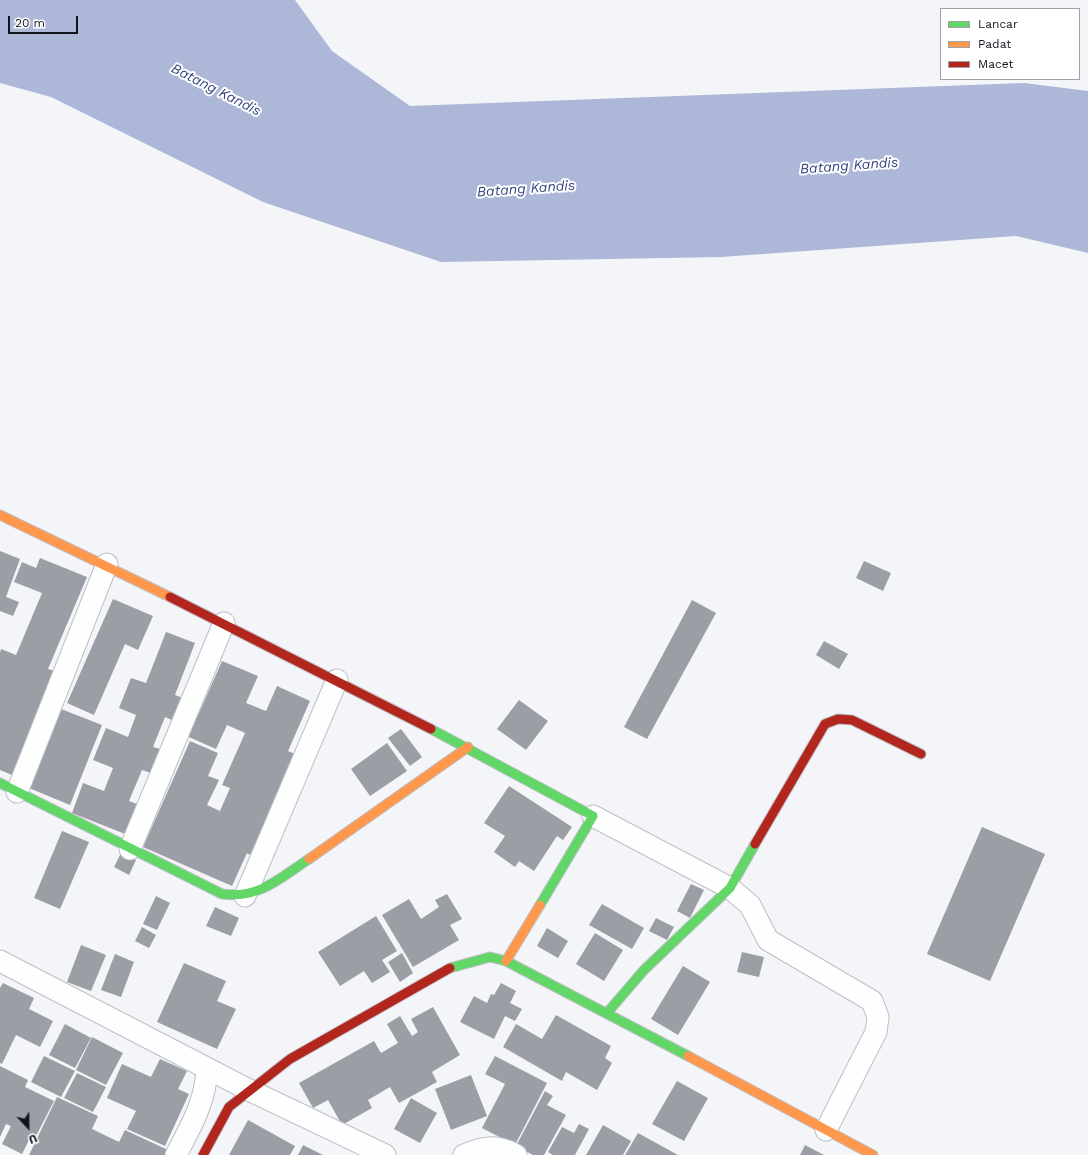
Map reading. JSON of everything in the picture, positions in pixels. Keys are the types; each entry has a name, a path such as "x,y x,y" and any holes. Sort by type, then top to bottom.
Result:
{"street":[{"path":"0,515 106,564 337,680 468,747 592,816 730,888 750,905 768,940 872,1001 875,1008 878,1017 876,1032 826,1130"},
{"path":"106,564 9,787 130,849 222,894 245,896 258,892 275,882 468,747"},
{"path":"130,849 224,623"},
{"path":"245,896 337,680"},
{"path":"607,1013 644,970 730,888 824,724 838,719 852,720 921,754"},
{"path":"506,961 592,816"},
{"path":"203,1155 229,1107 290,1059 323,1038 453,966 490,957 506,961 607,1013 873,1155"},
{"path":"0,961 249,1090 385,1155"},
{"path":"176,1155 198,1112 203,1098 207,1084 207,1068"},
{"path":"464,1155 480,1148 496,1147 516,1155"}],"water":[{"name":"Batang Kandis","path":"0,0 295,0 332,51 410,106 1024,83 1088,91 1088,253 1016,236 721,257 441,262 263,202 51,97 0,83"}],"building":[{"path":"0,551 20,559 6,597 19,602 13,616 0,611"},
{"path":"40,558 87,577 48,669 55,671 12,775 0,770 0,653 1,649 16,655 42,593 14,582 22,562 36,568"},
{"path":"864,561 891,573 883,591 856,578"},
{"path":"113,599 153,616 138,650 125,644 94,715 67,703"},
{"path":"692,600 716,613 647,739 624,727"},
{"path":"166,632 195,643 175,695 183,698 174,721 165,717 153,747 160,749 151,773 142,770 129,801 137,804 125,834 72,813 83,783 104,791 113,768 93,760 106,728 128,737 136,715 119,708 131,678 146,683"},
{"path":"824,641 848,654 839,669 816,655"},
{"path":"222,661 258,676 246,703 266,711 277,686 310,701 288,751 295,754 262,829 267,832 260,847 255,844 250,855 247,853 232,886 143,847 190,741 218,753 208,776 219,780 207,805 220,811 230,788 222,785 245,733 227,725 216,749 182,734 192,710 199,713"},
{"path":"519,700 548,721 526,750 497,729"},
{"path":"61,709 102,725 70,805 29,788"},
{"path":"401,729 422,757 410,766 388,738"},
{"path":"387,743 407,771 370,796 351,769"},
{"path":"509,786 572,827 563,840 557,836 534,871 519,861 515,867 494,852 505,836 484,823"},
{"path":"982,827 1045,854 990,981 927,954"},
{"path":"62,831 89,842 60,909 34,898"},
{"path":"121,853 136,860 129,875 114,867"},
{"path":"691,884 704,890 690,918 677,911"},
{"path":"447,894 462,919 450,925 459,940 413,967 382,915 409,899 421,919 439,907 435,900"},
{"path":"156,896 170,903 157,930 143,924"},
{"path":"602,904 644,928 632,949 589,925"},
{"path":"215,907 239,918 231,936 206,926"},
{"path":"376,916 397,951 382,960 390,972 372,983 364,971 340,986 318,952"},
{"path":"656,918 674,927 667,940 649,931"},
{"path":"142,927 156,935 149,948 135,941"},
{"path":"547,928 568,941 558,958 537,946"},
{"path":"595,933 623,950 604,981 576,964"},
{"path":"81,945 106,955 91,991 67,982"},
{"path":"742,952 764,957 759,977 737,972"},
{"path":"402,953 413,973 400,982 388,962"},
{"path":"115,954 134,962 121,997 101,990"},
{"path":"184,963 226,981 217,1001 236,1009 217,1049 157,1022"},
{"path":"683,966 710,982 678,1035 651,1019"},
{"path":"3,983 34,998 29,1009 53,1021 40,1047 16,1035 2,1064 0,1063 0,988"},
{"path":"501,983 516,991 510,1003 522,1009 515,1021 505,1016 494,1039 460,1022 474,996 487,1003 491,994 494,995"},
{"path":"433,1007 460,1055 432,1072 437,1082 399,1103 390,1087 368,1100 372,1108 342,1125 328,1100 313,1108 299,1083 374,1041 381,1053 398,1043 387,1024 400,1016 412,1036 418,1032 411,1019"},
{"path":"556,1015 611,1046 605,1058 612,1063 597,1090 566,1072 562,1081 503,1047 516,1024 542,1039"},
{"path":"65,1024 91,1038 75,1068 49,1055"},
{"path":"92,1037 123,1053 106,1085 76,1070"},
{"path":"44,1056 75,1071 61,1097 31,1082"},
{"path":"495,1056 547,1083 515,1145 482,1128 505,1084 485,1074"},
{"path":"160,1059 187,1071 178,1089 189,1094 165,1146 127,1129 136,1111 107,1098 122,1064 151,1077"},
{"path":"0,1066 28,1080 25,1087 54,1101 35,1138 31,1136 22,1154 2,1144 11,1126 6,1124 0,1137"},
{"path":"77,1073 106,1087 93,1112 64,1098"},
{"path":"471,1075 487,1116 451,1130 435,1089"},
{"path":"677,1081 708,1098 684,1141 652,1124"},
{"path":"545,1091 553,1096 547,1105 566,1115 544,1155 533,1155 516,1146"},
{"path":"57,1097 98,1116 92,1129 119,1142 125,1130 168,1150 165,1155 29,1155"},
{"path":"411,1098 437,1113 420,1143 394,1129"},
{"path":"248,1120 295,1146 290,1155 229,1155"},
{"path":"579,1124 589,1129 575,1155 553,1155 548,1152 562,1127 574,1133"},
{"path":"603,1125 631,1141 623,1155 586,1155"},
{"path":"638,1133 678,1155 625,1155"},
{"path":"303,1145 323,1155 298,1155"},
{"path":"805,1145 824,1155 800,1155"}],"traffic: fast":[{"path":"431,729 593,816 540,905"},
{"path":"0,783 222,894 235,895 247,893 268,886 309,859"},
{"path":"607,1013 644,970 730,888 755,844"},
{"path":"450,968 490,957 506,961 688,1056"}],"traffic: slow":[{"path":"0,515 170,597"},
{"path":"309,859 468,747"},
{"path":"506,961 540,905"},
{"path":"688,1056 873,1155"}],"traffic: jam":[{"path":"170,597 431,729"},
{"path":"755,844 825,724 838,719 852,720 921,754"},
{"path":"203,1155 229,1107 290,1059 450,968"}]}
